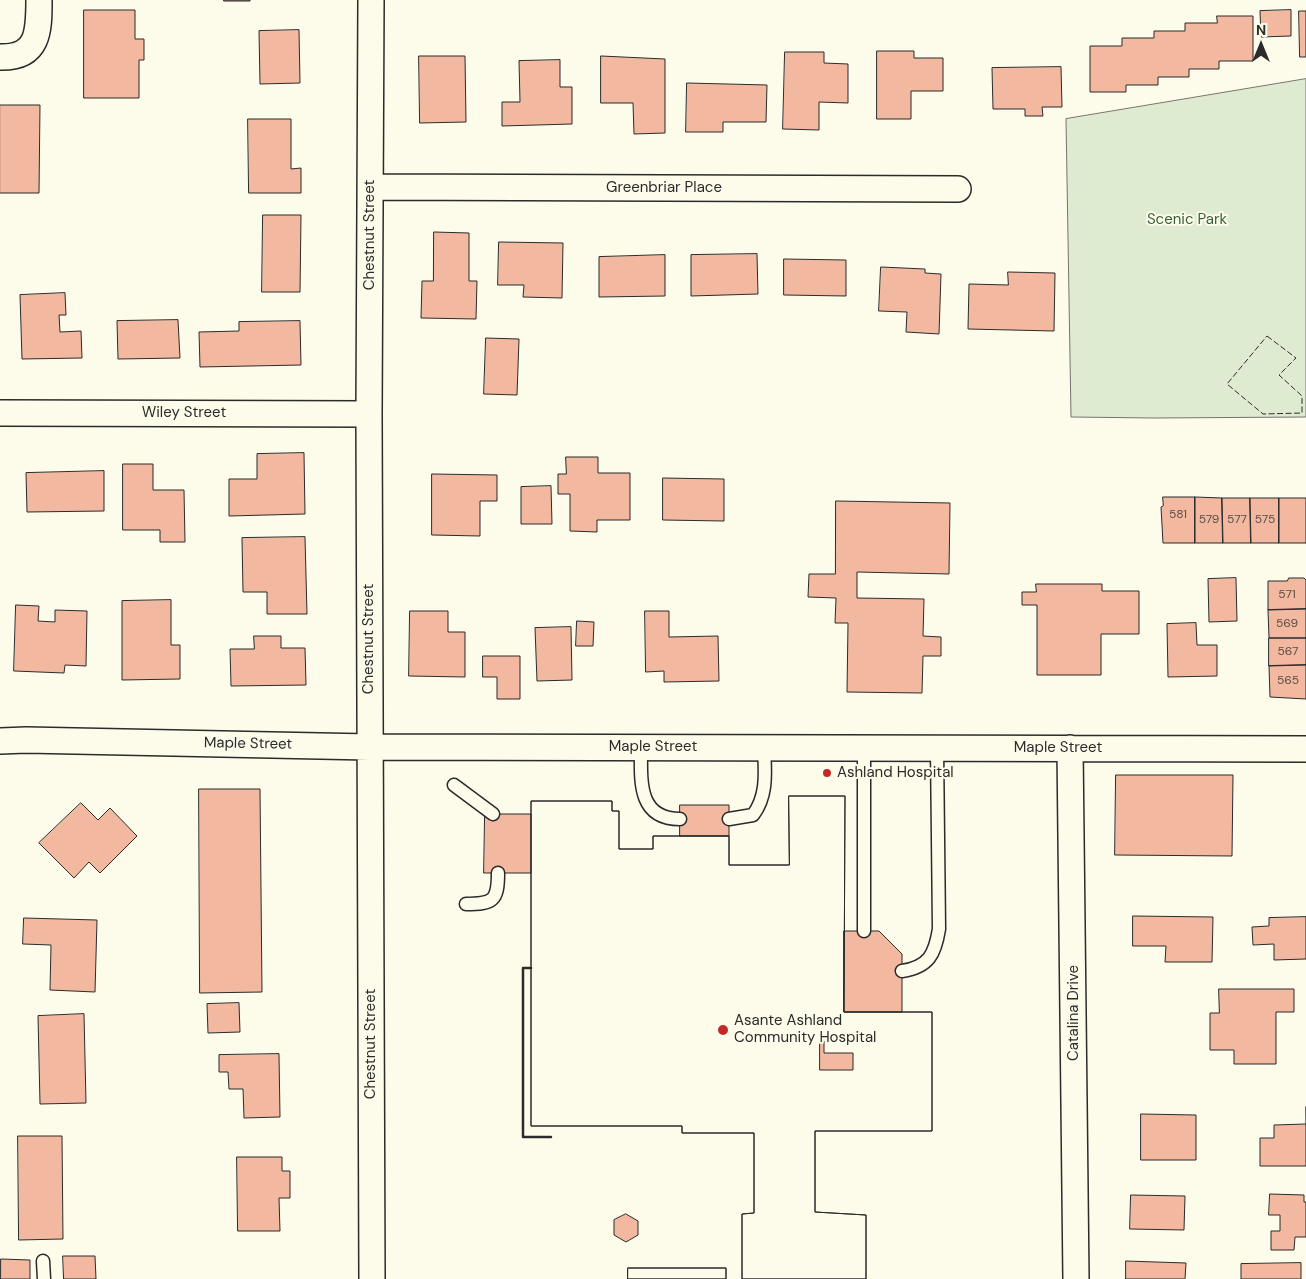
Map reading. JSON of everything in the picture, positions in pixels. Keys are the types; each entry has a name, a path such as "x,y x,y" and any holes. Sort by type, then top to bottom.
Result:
{"street":[{"path":"0,57 12,57 26,51 35,41 40,26 40,0"},
{"name":"Chestnut Street","path":"371,0 369,747 372,1279"},
{"name":"Greenbriar Place","path":"371,187 958,189"},
{"name":"Wiley Street","path":"0,413 369,414"},
{"name":"Maple Street","path":"0,741 369,747 1306,749"},
{"name":"Catalina Drive","path":"1070,748 1076,1279"}],"lane":[{"path":"641,748 644,797 653,812 667,819 680,819"},
{"path":"729,819 753,815 761,804 764,784 764,748"},
{"path":"864,748 864,931"},
{"path":"902,971 916,969 928,961 937,944 939,928 937,748"},
{"path":"454,785 493,814"},
{"path":"466,904 484,904 492,901 497,894 498,873"},
{"path":"43,1261 44,1279"}],"green space":[{"name":"Scenic Park","path":"1306,79 1306,417 1071,417 1066,119"}],"building":[{"path":"250,0 250,1 224,1"},
{"path":"84,10 135,10 135,39 144,39 144,60 139,60 139,98 84,98"},
{"path":"1291,10 1291,36 1261,37 1260,11"},
{"path":"1299,11 1306,11 1306,57 1300,57"},
{"path":"1217,16 1253,16 1253,61 1219,61 1219,69 1189,69 1189,77 1158,77 1158,85 1126,85 1126,92 1090,92 1090,46 1122,46 1122,38 1154,38 1154,31 1185,31 1185,23 1217,23"},
{"path":"299,30 300,83 260,84 259,31"},
{"path":"877,51 914,51 914,58 943,58 943,91 911,91 911,119 877,119"},
{"path":"785,52 824,52 824,63 848,64 848,103 819,102 819,130 783,129"},
{"path":"419,56 465,56 466,122 420,123"},
{"path":"601,56 665,59 665,133 634,134 633,103 601,103"},
{"path":"560,60 560,87 572,87 572,124 502,126 502,102 520,102 519,61"},
{"path":"1061,67 1062,107 1042,107 1043,116 1025,116 1025,109 993,109 992,68"},
{"path":"687,83 767,85 766,122 723,122 723,132 686,132"},
{"path":"0,105 40,105 39,193 0,193"},
{"path":"248,119 291,119 291,169 301,168 301,193 249,193"},
{"path":"263,215 301,215 300,292 262,292"},
{"path":"434,232 469,233 469,281 477,281 476,319 421,318 422,281 433,281"},
{"path":"499,242 563,243 562,298 523,297 524,285 498,285"},
{"path":"757,254 758,294 691,296 691,255"},
{"path":"665,255 665,296 599,297 599,257"},
{"path":"784,259 846,260 846,296 784,295"},
{"path":"881,267 925,269 925,273 941,274 939,334 906,332 907,312 879,311"},
{"path":"1008,272 1055,273 1054,331 968,329 969,284 1008,285"},
{"path":"65,293 66,315 59,315 60,332 81,331 82,358 22,359 20,295"},
{"path":"178,320 180,358 118,359 117,321"},
{"path":"300,321 301,365 200,367 199,332 239,331 239,322"},
{"path":"486,338 519,339 517,395 484,394"},
{"path":"304,453 305,514 229,516 229,479 257,479 257,454"},
{"path":"566,457 598,457 598,473 630,473 630,520 597,520 597,532 570,531 570,494 558,494 558,474 566,474"},
{"path":"123,464 153,464 153,490 184,490 185,542 160,542 160,530 123,530"},
{"path":"104,471 104,511 27,512 26,473"},
{"path":"432,474 497,475 497,501 480,501 480,536 432,535"},
{"path":"663,478 724,479 724,521 663,520"},
{"path":"551,486 552,524 521,524 521,487"},
{"path":"1163,497 1195,497 1195,543 1163,543 1161,507 1163,506"},
{"path":"1195,497 1222,498 1223,543 1195,543"},
{"path":"1222,498 1250,498 1251,543 1223,543"},
{"path":"1250,498 1279,498 1279,543 1251,543"},
{"path":"1279,498 1306,498 1306,543 1279,543"},
{"path":"836,501 950,503 949,574 857,572 857,598 924,599 923,636 941,637 941,656 923,656 922,693 847,692 848,623 835,623 836,598 808,597 809,574 835,574"},
{"path":"305,537 307,614 267,614 267,592 243,592 242,538"},
{"path":"1236,578 1237,621 1209,622 1208,579"},
{"path":"1289,578 1304,578 1306,580 1306,609 1268,610 1268,581 1287,581"},
{"path":"1036,584 1102,584 1102,591 1139,591 1139,634 1101,634 1101,675 1037,675 1037,605 1022,605 1022,592 1036,592"},
{"path":"171,600 171,645 180,645 180,679 122,680 122,601"},
{"path":"16,605 39,606 38,621 55,622 55,610 87,611 86,666 65,665 64,673 14,671"},
{"path":"1306,609 1306,638 1269,638 1268,610"},
{"path":"410,611 448,611 448,632 465,632 465,677 409,676"},
{"path":"645,611 669,611 669,637 718,636 719,681 664,682 664,671 646,672"},
{"path":"577,621 594,622 593,646 576,646"},
{"path":"1196,623 1197,645 1217,645 1217,676 1168,677 1167,624"},
{"path":"571,627 572,680 537,681 535,628"},
{"path":"254,636 281,636 281,648 305,648 306,685 231,686 230,649 254,649"},
{"path":"1269,638 1306,638 1306,665 1269,666"},
{"path":"483,656 520,656 520,699 497,699 497,677 483,677"},
{"path":"1306,665 1306,699 1270,697 1269,666"},
{"path":"1116,775 1233,775 1232,856 1115,855"},
{"path":"199,789 260,789 262,992 200,993"},
{"path":"789,796 845,796 844,1012 932,1012 932,1131 815,1131 815,1212 866,1215 866,1279 742,1279 742,1214 754,1213 754,1133 682,1133 682,1126 531,1126 531,801 612,801 612,811 619,811 619,849 653,849 653,836 729,836 729,865 789,865","holes":["820,1041 824,1041 824,1053 853,1053 853,1070 820,1070"]},
{"path":"789,796 845,796 844,1012 932,1012 932,1131 815,1131 815,1212 866,1215 866,1279 742,1279 742,1214 754,1213 754,1133 682,1133 682,1126 531,1126 531,801 612,801 612,811 619,811 619,849 653,849 653,836 729,836 729,865 789,865"},
{"path":"81,803 98,820 110,808 137,836 100,873 89,862 74,878 39,843"},
{"path":"680,805 729,805 729,836 680,836"},
{"path":"485,814 531,814 531,873 484,873"},
{"path":"1133,916 1213,917 1212,962 1165,962 1166,946 1133,946"},
{"path":"1306,917 1306,959 1274,960 1274,944 1253,945 1252,927 1269,926 1269,918"},
{"path":"24,918 97,920 95,992 50,990 51,945 23,944"},
{"path":"844,931 879,931 902,954 902,1012 844,1012"},
{"path":"1219,989 1294,989 1294,1012 1276,1012 1276,1064 1234,1064 1234,1050 1210,1050 1210,1013 1219,1013"},
{"path":"239,1003 240,1032 208,1033 207,1004"},
{"path":"84,1014 86,1103 40,1104 38,1016"},
{"path":"279,1054 280,1117 244,1118 243,1089 229,1089 228,1072 219,1072 219,1055"},
{"path":"1141,1114 1196,1115 1196,1160 1141,1160"},
{"path":"1306,1124 1306,1166 1260,1166 1260,1138 1274,1138 1274,1125"},
{"path":"18,1136 62,1136 63,1239 19,1240"},
{"path":"237,1157 282,1157 282,1171 290,1171 290,1198 279,1198 280,1231 238,1231"},
{"path":"1270,1194 1304,1195 1304,1202 1306,1202 1306,1237 1295,1237 1294,1250 1271,1250 1271,1231 1280,1231 1280,1215 1269,1215"},
{"path":"1131,1195 1185,1196 1184,1230 1130,1229"},
{"path":"626,1214 638,1221 638,1235 626,1242 614,1235 614,1220"},
{"path":"63,1256 95,1256 96,1279 64,1279"},
{"path":"1,1259 30,1260 30,1279 1,1279"},
{"path":"1126,1261 1186,1263 1185,1279 1126,1279"},
{"path":"1301,1263 1301,1279 1241,1279 1241,1264"},
{"path":"628,1268 726,1268 726,1279 628,1279"},
{"path":"628,1268 726,1268 726,1279 628,1279"}],"fence":[{"path":"1267,336 1296,358 1279,375 1302,396 1302,413 1263,414 1227,384 1267,336"}],"wall":[{"path":"531,968 523,968 523,1137 551,1137"}],"place":[{"name":"Ashland Hospital","path":"827,773"},
{"name":"Asante Ashland Community Hospital","path":"723,1030"}]}
